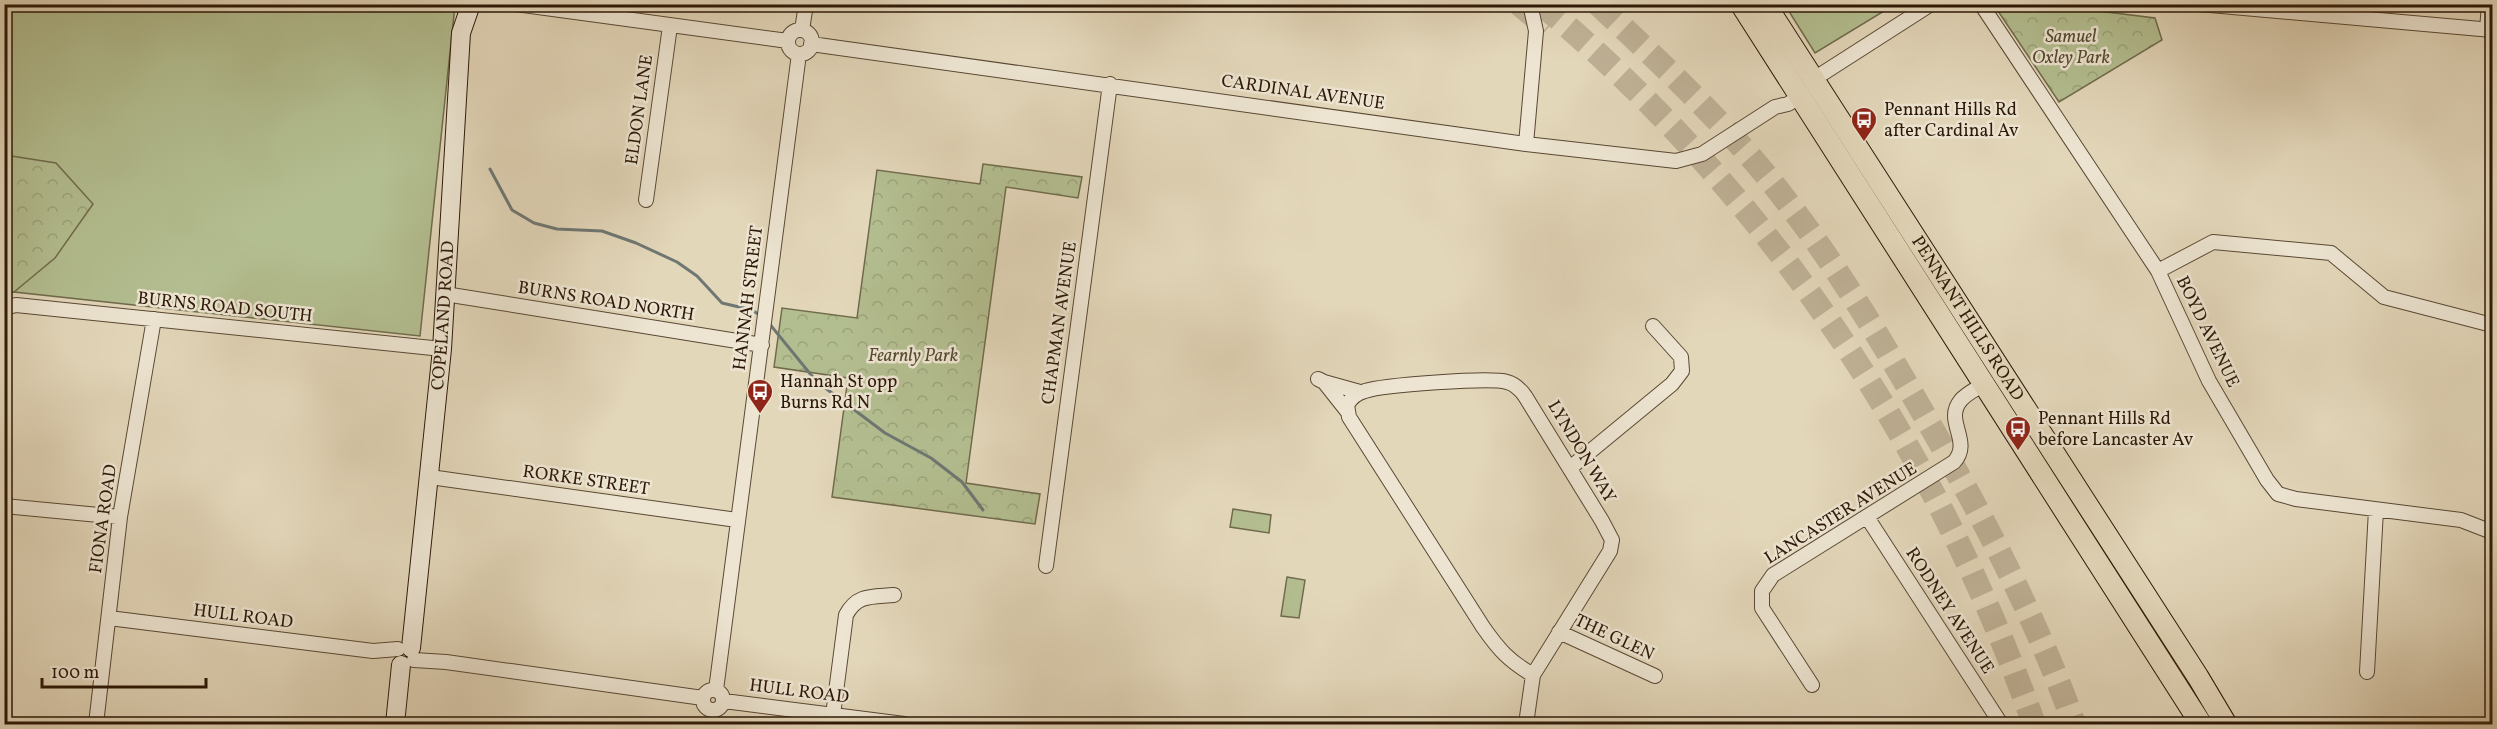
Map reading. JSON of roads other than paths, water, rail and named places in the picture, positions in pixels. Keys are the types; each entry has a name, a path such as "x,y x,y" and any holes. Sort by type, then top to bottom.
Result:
{"highway":[{"name":"PENNANT HILLS ROAD","path":"1741,4 1803,80 2198,677 2226,724"},
{"name":"PENNANT HILLS ROAD","path":"1765,4 1803,80 1813,114 2201,724"}],"main road":[{"name":"COPELAND ROAD","path":"395,724 412,623 430,477 445,294 461,33 471,5"}],"street":[{"path":"516,4 788,42"},
{"path":"802,30 806,4"},
{"path":"1526,144 1536,31 1530,4"},
{"name":"CARDINAL AVENUE","path":"812,44 1526,144 1676,161 1702,154 1775,107 1803,80 1931,4"},
{"name":"BOYD AVENUE","path":"1981,4 2158,272 2209,381 2267,480 2278,494 2296,499 2461,520 2493,532"},
{"path":"2199,4 2304,9 2490,30 2489,4"},
{"name":"ELDON LANE","path":"646,200 670,26"},
{"path":"802,30 809,34 812,44 806,52 799,54 792,51 788,42 794,32 802,30"},
{"name":"HANNAH STREET","path":"720,695 737,520 763,339 799,54"},
{"name":"CARDINAL AVENUE","path":"1775,107 1788,104 1803,80"},
{"name":"CHAPMAN AVENUE","path":"1046,566 1110,84"},
{"path":"2158,272 2213,242 2331,253 2384,297 2493,325"},
{"name":"BURNS ROAD NORTH","path":"445,294 763,339"},
{"name":"BURNS ROAD SOUTH","path":"4,308 16,305 441,349"},
{"name":"FIONA ROAD","path":"96,724 120,518 154,319"},
{"path":"1570,468 1672,384 1682,371 1681,357 1653,326"},
{"name":"LYNDON WAY","path":"1526,724 1533,675 1602,566 1610,551 1612,540 1570,468 1525,396 1511,383 1500,380 1476,380 1377,388 1360,392 1321,381 1347,411 1497,648 1512,663 1533,675"},
{"name":"LANCASTER AVENUE","path":"1812,685 1762,608 1762,591 1773,575 1944,470 1958,458 1962,445 1955,422 1957,407 1962,399 1984,384"},
{"path":"1347,411 1349,402 1360,392"},
{"name":"RORKE STREET","path":"430,477 737,520"},
{"path":"4,506 120,518"},
{"path":"2367,672 2376,510"},
{"name":"RODNEY AVENUE","path":"1867,517 2001,724"},
{"path":"833,715 846,615 852,603 862,598 894,595"},
{"name":"HULL ROAD","path":"109,618 373,651 703,698"},
{"name":"THE GLEN","path":"1559,632 1655,676"},
{"path":"708,691 720,695 721,708 712,718 704,705 703,698 708,691"},
{"name":"HULL ROAD","path":"720,695 833,715 904,724"}],"waterway":[{"path":"490,169 512,210 534,223 557,229 602,231 636,243 677,262 697,276 722,303 752,310 761,316"},
{"path":"768,322 816,381 885,433 931,458 962,482 983,510"}],"tunnel":[{"path":"1519,4 1548,28"},
{"path":"1541,4 1624,78 1700,158 1771,242 1836,331 1895,424 1947,521 1994,621 2034,724"},
{"path":"1598,4 1737,141 1779,192 1825,254 1907,385 1988,530 2026,606 2074,724"}],"place":[{"name":"Pennant Hills Rd after Cardinal Av","path":"1864,143"},
{"name":"Hannah St opp Burns Rd N","path":"760,415"},
{"name":"Pennant Hills Rd before Lancaster Av","path":"2018,452"}],"park label":[{"name":"Samuel Oxley Park","path":"2071,47"},
{"name":"Fearnly Park","path":"913,356"}]}
